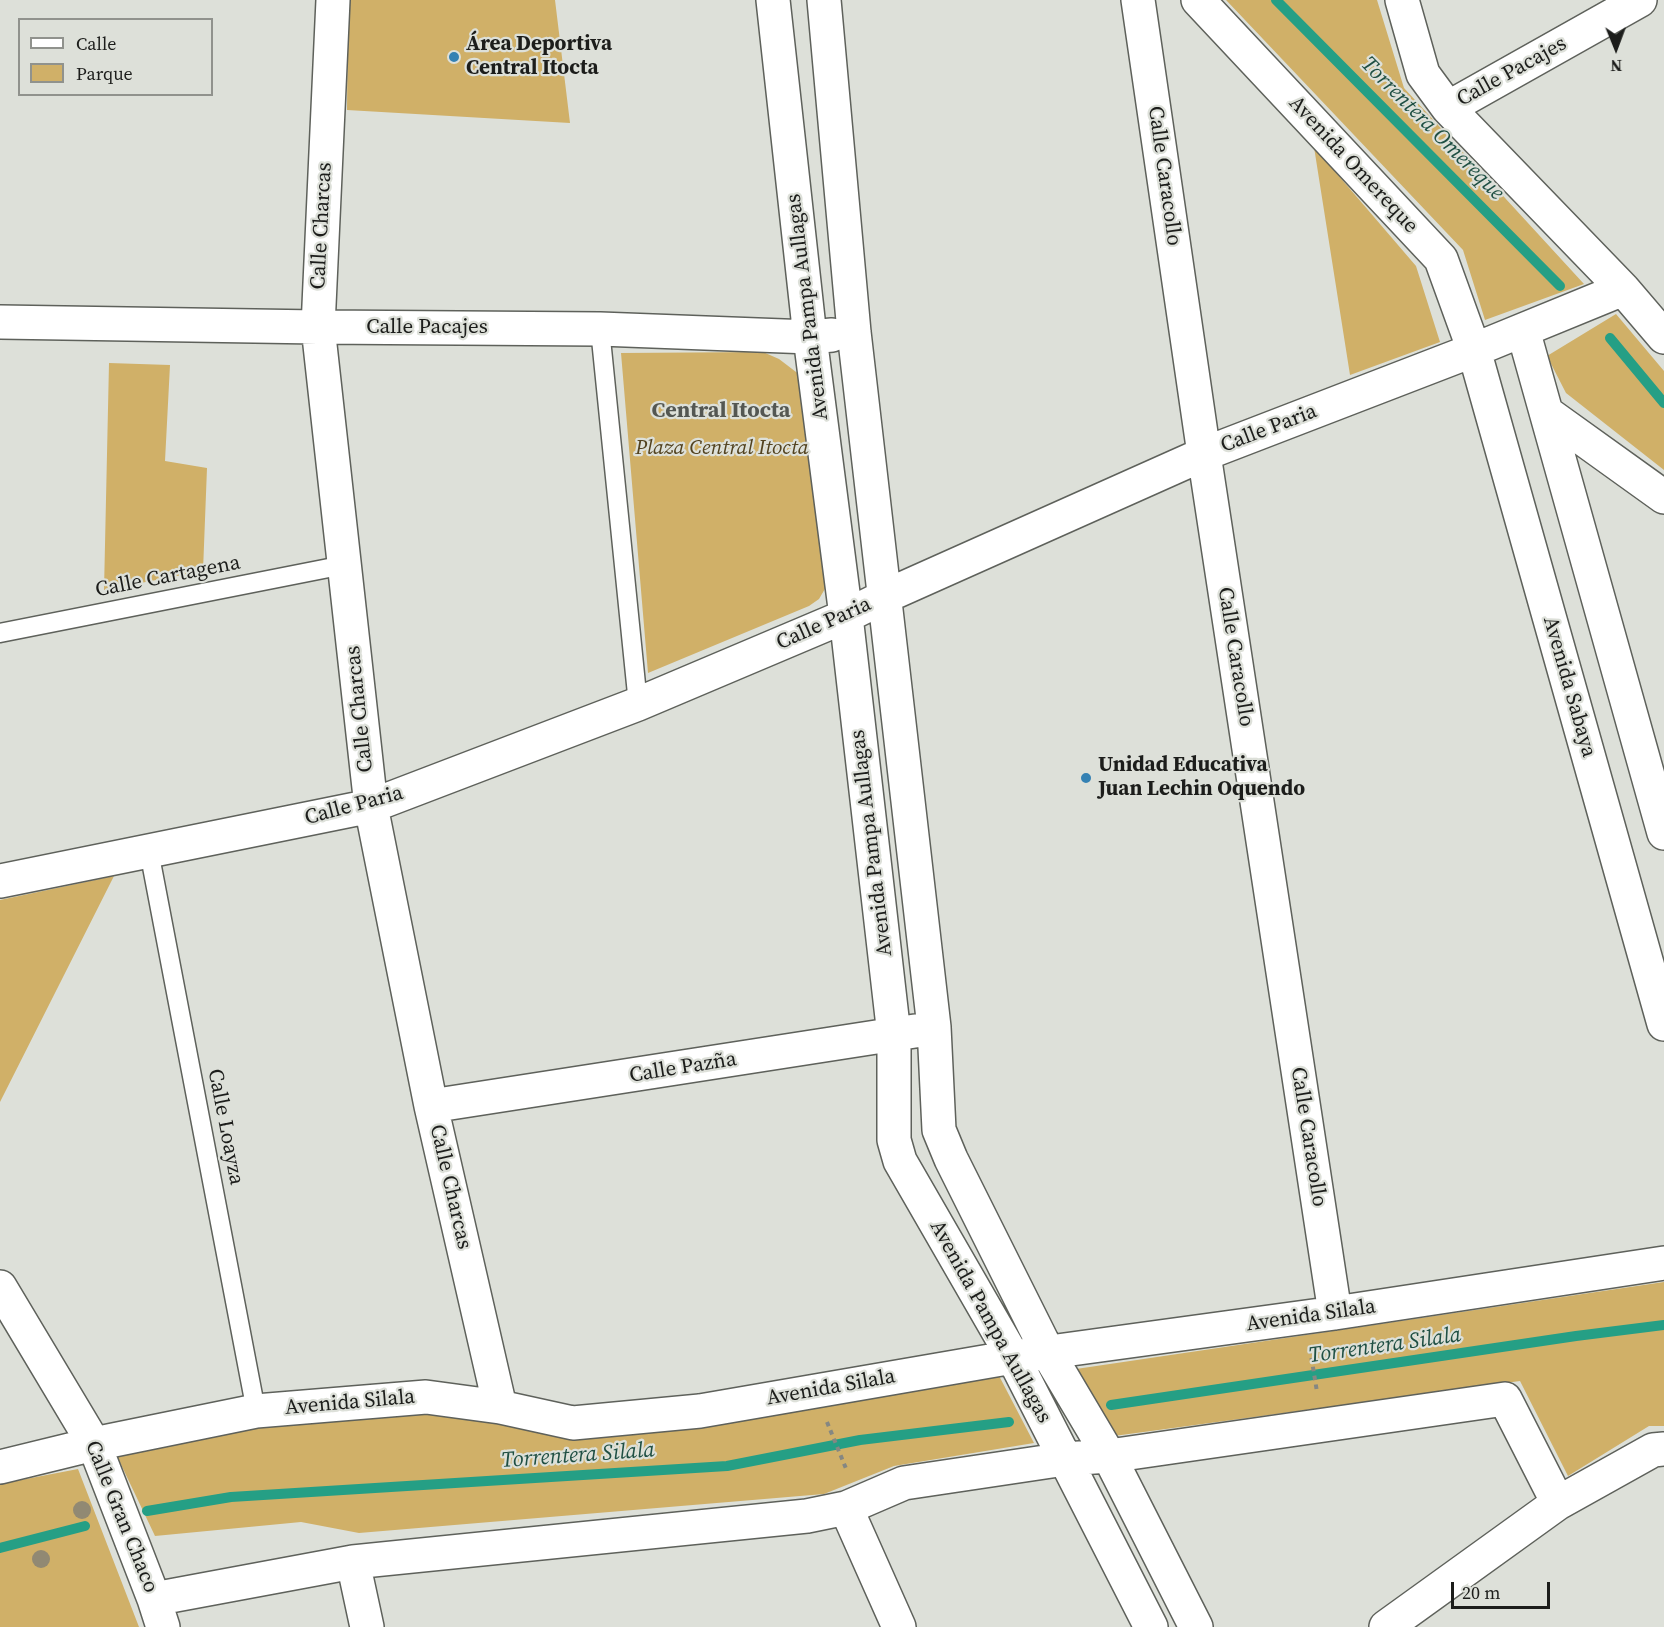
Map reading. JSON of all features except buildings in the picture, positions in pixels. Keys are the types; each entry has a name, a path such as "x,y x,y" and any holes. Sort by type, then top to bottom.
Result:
{"street":[{"name":"Calle Charcas","path":"333,0 318,327 370,806 431,1106 500,1407"},
{"name":"Avenida Pampa Aullagas","path":"773,0 810,338 846,616 894,1035 894,1140 900,1161 1013,1357 1151,1627"},
{"name":"Avenida Pampa Aullagas","path":"824,0 854,332 934,1027 939,1130 951,1159 1048,1353 1109,1456 1196,1627"},
{"name":"Calle Caracollo","path":"1138,0 1204,454 1335,1314"},
{"name":"Avenida Omereque","path":"1198,0 1441,259 1474,350"},
{"path":"1402,0 1423,74 1448,108 1643,300 1664,337"},
{"name":"Calle Pacajes","path":"1448,108 1640,0"},
{"name":"Calle Paria","path":"0,881 370,806 638,704 846,616 1204,454 1523,330 1643,300"},
{"name":"Calle Pacajes","path":"0,322 318,327 600,328 810,338 854,332"},
{"path":"1523,330 1664,833"},
{"name":"Avenida Sabaya","path":"1474,350 1664,1024"},
{"path":"1547,412 1664,497"},
{"name":"Calle Pazña","path":"431,1106 934,1027"},
{"name":"Avenida Silala","path":"0,1467 94,1444 256,1411 426,1397 500,1407 573,1424 700,1411 1013,1357 1335,1314 1664,1263"},
{"name":"Calle Gran Chaco","path":"3,1298 94,1444 159,1613"},
{"path":"159,1613 353,1562 807,1516 846,1508 904,1483 1505,1399 1558,1503"},
{"path":"1386,1627 1558,1503 1653,1450 1664,1449"},
{"path":"846,1508 899,1627"},
{"path":"353,1562 366,1627"}],"lane":[{"path":"600,328 638,704"},
{"name":"Calle Cartagena","path":"0,633 344,565"},
{"name":"Calle Loayza","path":"148,851 256,1411"}],"path":[{"path":"1312,1359 1317,1390"},
{"path":"831,1433 841,1456"}],"green space":[{"name":"Área Deportiva Central Itocta","path":"348,0 555,0 570,123 347,110"},
{"path":"1226,0 1377,0 1404,88 1584,284 1485,320 1463,250"},
{"path":"1314,147 1416,266 1440,342 1350,375"},
{"path":"1616,314 1664,371 1664,470 1566,393 1547,356"},
{"name":"Plaza Central Itocta","path":"763,352 779,359 800,375 826,587 819,599 809,606 648,673 621,353"},
{"path":"109,363 170,365 165,461 207,468 203,571 104,590"},
{"path":"114,876 0,1102 0,900"},
{"path":"1664,1282 1664,1426 1649,1426 1568,1476 1520,1381 1114,1436 1076,1369"},
{"path":"996,1370 1034,1443 894,1466 824,1494 359,1533 301,1522 155,1536 116,1454 257,1425 426,1411 569,1433"},
{"path":"78,1469 139,1627 0,1627 0,1484"}],"waterway":[{"name":"Torrentera Omereque","path":"1276,0 1560,286"},
{"name":"Torrentera Omereque","path":"1610,338 1664,403"},
{"name":"Torrentera Silala","path":"1111,1405 1664,1325"},
{"name":"Torrentera Silala","path":"147,1511 231,1497 727,1466 860,1440 1009,1422"},
{"name":"Torrentera Silala","path":"0,1548 85,1526"}],"place":[{"name":"Área Deportiva Central Itocta","path":"454,57"},
{"name":"Unidad Educativa Juan Lechin Oquendo","path":"1086,778"}],"district":[{"name":"Central Itocta","path":"721,411"}]}
